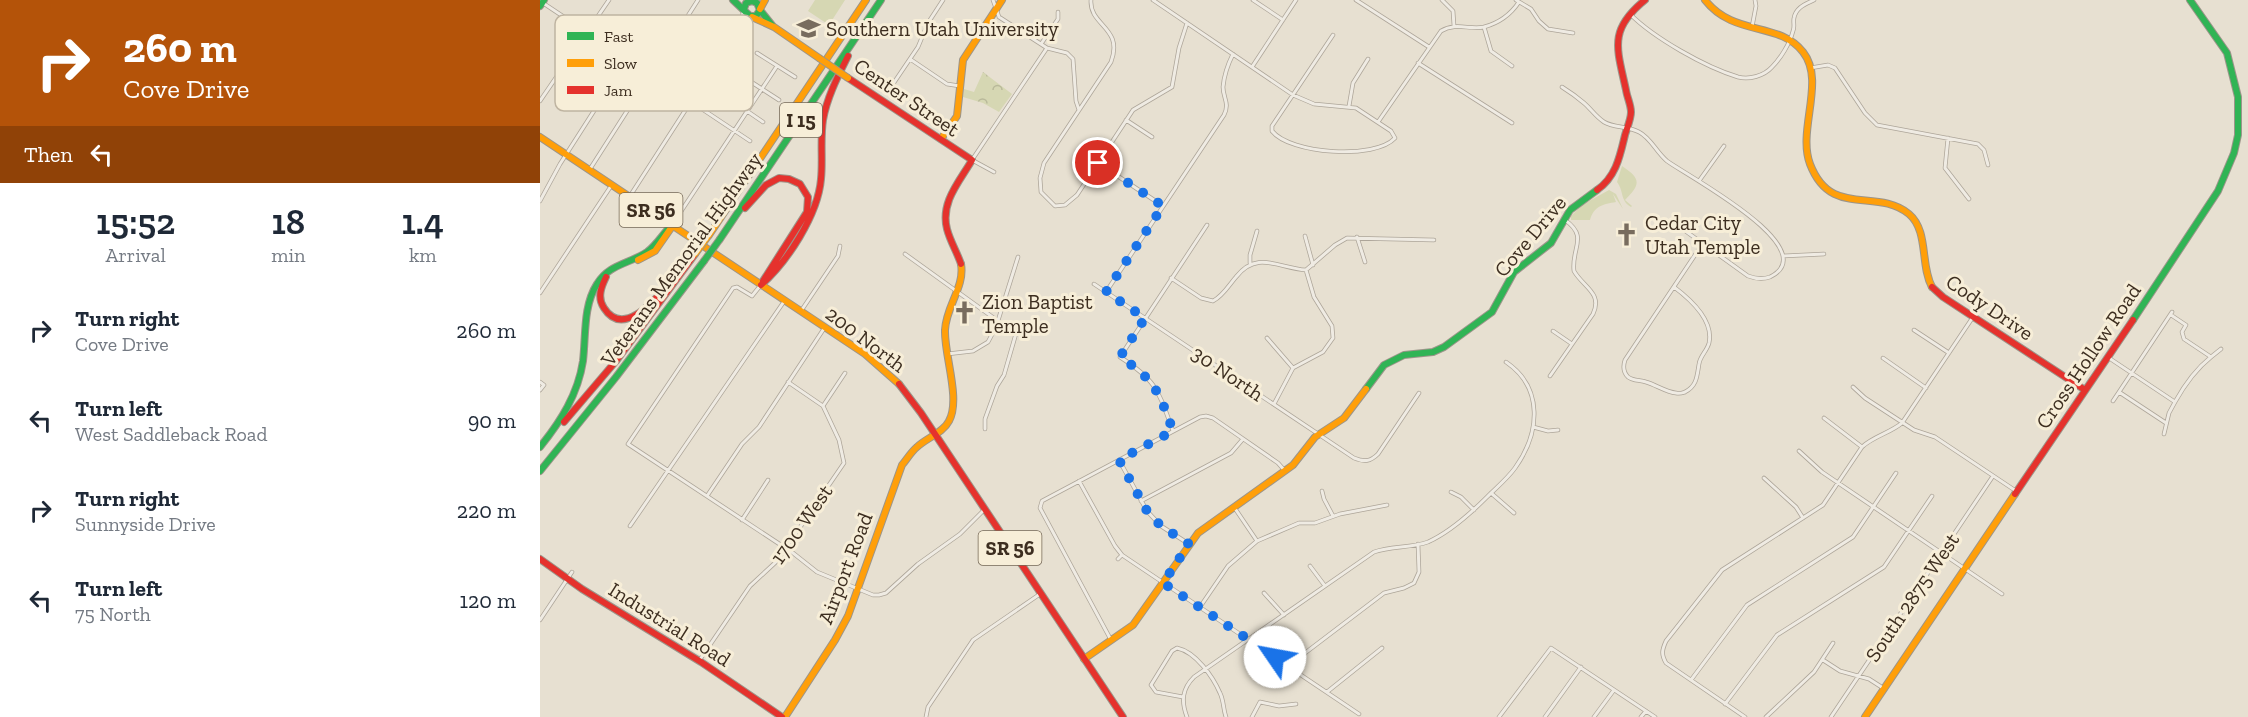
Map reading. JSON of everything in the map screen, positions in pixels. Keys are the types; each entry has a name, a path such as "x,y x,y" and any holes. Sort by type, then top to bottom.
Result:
{"main road":[{"path":"733,0 750,15"},
{"path":"753,16 757,15 765,0"},
{"name":"Veterans Memorial Highway","path":"540,448 585,399 662,302 866,0"},
{"name":"Veterans Memorial Highway","path":"540,471 616,376 727,230 881,0"},
{"path":"941,139 957,116 963,60 1002,0"},
{"path":"1629,13 1645,0"},
{"path":"1705,0 1717,16 1731,23 1772,31 1790,40 1802,51 1810,63 1810,68"},
{"path":"2190,0 2202,21 2230,59 2242,84 2246,100"},
{"path":"744,10 749,1 757,3 760,9"},
{"name":"Center Street","path":"760,9 774,27"},
{"name":"Cove Drive","path":"1319,435 1344,418 1376,374 1394,358 1433,352 1444,347 1489,314 1499,302 1514,273 1548,246 1563,219 1576,204 1598,192 1608,182 1617,166 1631,113 1618,46 1621,25 1629,13"},
{"name":"Center Street","path":"753,17 774,27 972,160"},
{"path":"761,285 772,275 816,203 821,186 822,130 826,108 835,80 856,39"},
{"name":"Cody Drive","path":"1810,68 1806,147 1817,176 1829,190 1844,199 1862,203 1886,203 1899,207 1912,217 1921,234 1926,274 1930,286 1943,297 2085,390"},
{"name":"Cross Hollow Road","path":"1864,717 2234,166 2246,135"},
{"name":"200 North","path":"540,136 825,327 889,373 907,393 935,434 1123,717"},
{"name":"Airport Road","path":"783,717 835,640 848,616 902,465 917,447 948,424 952,414 945,318 962,276 962,267 947,232 944,216 949,196 972,160"},
{"path":"727,230 771,181 778,178 789,179 804,189 808,197 807,212 761,285"},
{"path":"672,225 656,251 619,267 606,278 599,293 601,305 607,313 617,318 637,315 689,263"},
{"path":"540,448 564,416 578,385 584,358 590,303 596,284 608,270 618,263 652,248 662,233 672,225"},
{"path":"1084,659 1133,625 1189,544 1209,524 1293,465 1319,435"},
{"name":"Industrial Road","path":"540,559 567,579 699,661 783,717"}],"street":[{"path":"599,15 609,0"},
{"path":"688,15 698,0"},
{"path":"893,84 922,40 928,22 943,0"},
{"path":"993,0 999,17 1047,48 1067,53 1073,59 1076,101 1079,110"},
{"path":"1091,0 1093,13 1109,30 1113,38 1114,53 1111,62 1044,163 1040,178 1041,192 1050,203 1060,206 1077,195 1138,105 1156,95 1165,93 1172,87 1179,48 1187,23"},
{"path":"1153,0 1293,95 1314,104 1356,108 1391,131 1395,138 1390,143 1356,152 1303,148 1291,145 1272,131 1272,126 1293,95 1333,35"},
{"path":"1253,0 1283,20"},
{"path":"1252,67 1296,0"},
{"path":"1356,0 1429,47"},
{"path":"1442,0 1453,11 1454,26"},
{"path":"1752,27 1755,0"},
{"path":"1629,13 1646,29 1696,58 1739,77 1752,78 1772,68 1790,40 1797,11 1814,0"},
{"path":"1378,122 1441,31 1454,26 1484,27 1510,14 1518,1 1531,9 1548,29 1573,33"},
{"path":"542,2 562,15"},
{"path":"743,15 744,10"},
{"path":"1041,44 1058,19 1058,12"},
{"path":"1484,27 1491,51 1512,66"},
{"path":"972,160 1047,48"},
{"path":"757,53 795,77"},
{"path":"1106,292 1227,109 1223,87 1233,54"},
{"path":"910,59 947,84 960,87"},
{"path":"1349,106 1353,83 1368,59"},
{"path":"1418,63 1512,123"},
{"path":"1810,68 1828,65 1835,68 1865,113 1877,125 1978,144 1984,150 1988,165"},
{"path":"753,102 777,66"},
{"path":"540,101 555,79"},
{"path":"753,83 779,100"},
{"path":"1562,87 1607,124 1627,128 1644,135 1668,162 1744,210 1777,241 1783,255 1781,265 1776,273 1768,278 1758,279 1748,276 1684,231 1674,220"},
{"path":"540,201 594,111"},
{"path":"590,169 627,111"},
{"path":"630,196 685,111"},
{"path":"706,111 750,141"},
{"path":"672,225 747,111 763,122"},
{"path":"1126,120 1152,137"},
{"path":"1948,138 1945,168 1968,199"},
{"path":"1699,182 1724,146"},
{"name":"Center Street","path":"972,160 994,172"},
{"path":"1098,163 1163,206"},
{"path":"540,293 612,184"},
{"path":"1550,376 1594,311 1596,300 1592,291 1574,271 1578,234 1575,227 1563,219"},
{"path":"1173,431 1152,382 1140,370 1120,357 1207,225"},
{"path":"1250,263 1257,231"},
{"path":"1305,236 1313,265"},
{"path":"1172,278 1201,298 1213,301 1250,263 1269,263 1306,270 1341,241 1357,237 1434,240"},
{"path":"1357,237 1365,262"},
{"path":"1674,287 1688,298 1704,318 1708,327 1709,340 1699,362 1696,381 1681,393 1631,379 1626,375 1623,364 1674,287 1704,243"},
{"path":"801,311 838,256 840,246"},
{"path":"905,254 998,321"},
{"path":"1783,255 1824,254"},
{"path":"947,354 981,348 992,336 1018,257"},
{"path":"1274,404 1293,368 1323,352 1333,338 1332,326 1314,297 1306,270"},
{"name":"30 North","path":"1094,284 1319,435 1362,461 1369,461 1378,454 1419,393"},
{"path":"761,285 752,296 737,287 733,288 628,444 786,548 813,570 879,595 886,592 960,534 985,509"},
{"path":"630,526 784,300"},
{"path":"2112,401 2171,314 2186,325 2182,332 2184,339 2211,357"},
{"path":"1745,717 1666,663 1662,656 1662,649 1666,641 1722,570 1823,505 1862,447 1871,439 1896,429 1902,423 1973,317"},
{"path":"707,496 742,444 759,428 825,327"},
{"path":"985,429 985,419 997,386 1004,375 1017,330"},
{"path":"1914,330 1949,353"},
{"path":"1553,331 1572,344"},
{"path":"1267,338 1293,368"},
{"path":"2164,434 2166,423 2184,386 2202,364 2221,349"},
{"path":"2107,357 2175,402"},
{"path":"1883,358 1926,387"},
{"path":"1187,717 1183,697 1188,682 1204,669 1374,552 1418,544 1436,537 1474,510 1517,465 1533,428 1535,410 1526,382 1506,362"},
{"path":"788,382 823,406 845,373"},
{"path":"540,390 542,384"},
{"path":"1853,387 1902,423 1935,437 2016,491"},
{"path":"2118,392 2166,423"},
{"name":"1700 West","path":"699,661 748,589 775,564 843,463 838,440 823,406"},
{"path":"1111,640 1040,504 1042,501 1200,417 1206,416 1244,439 1278,463 1285,471"},
{"path":"1824,418 1862,447"},
{"path":"1533,428 1558,430"},
{"path":"1141,501 1231,453 1244,439"},
{"path":"1799,451 1822,472 2002,594"},
{"path":"1119,460 1141,501 1154,519 1189,544"},
{"path":"1691,680 1747,604 1853,537 1896,473"},
{"name":"South 2875 West","path":"1831,717 1993,476"},
{"path":"1764,478 1796,507 1803,518"},
{"path":"742,520 768,480"},
{"path":"1079,481 1122,555 1359,714"},
{"path":"1322,491 1333,516"},
{"path":"1451,492 1461,497 1474,510"},
{"path":"1491,493 1514,513"},
{"path":"1725,704 1777,635 1884,567 1932,496"},
{"path":"1200,607 1228,566 1257,541 1293,525 1315,524 1333,516 1387,505"},
{"path":"1233,506 1257,541"},
{"path":"1288,666 1384,593 1414,583 1419,572 1418,544"},
{"path":"1118,559 1122,555"},
{"path":"1310,566 1325,586"},
{"path":"540,620 572,572"},
{"path":"1264,593 1284,615"},
{"path":"926,717 928,707 973,640 1040,594"},
{"path":"1766,717 1814,672 1833,643"},
{"path":"1183,697 1156,692 1151,685 1172,651 1177,648 1183,649 1196,658 1204,669 1220,692 1226,717"},
{"path":"1327,692 1382,648"},
{"path":"1499,717 1549,649 1581,667 1655,717"},
{"path":"1823,660 1840,671 1859,676 1884,689"},
{"path":"1545,717 1581,667"},
{"path":"1594,717 1614,690"},
{"path":"1252,717 1260,702 1278,706 1296,704"},
{"path":"1641,717 1646,711"}],"green space":[{"path":"815,0 845,0 829,25 808,11"},
{"path":"983,72 1012,94 999,112 983,103 963,97 964,89 974,92"},
{"path":"1622,166 1633,175 1637,182 1634,190 1625,200 1631,207 1625,202 1617,182"},
{"path":"1609,190 1616,194 1623,209 1613,194 1616,202 1600,206 1590,220 1571,220 1571,216 1582,205"}],"traffic: fast":[{"path":"540,6 544,0"},
{"path":"733,0 749,15"},
{"path":"720,239 881,0"},
{"path":"2133,320 2218,191 2234,153 2238,135 2238,97 2227,53 2190,0"},
{"path":"744,9 746,3 752,1 757,3 760,10 756,16 753,16"},
{"path":"760,10 772,25"},
{"path":"1366,389 1384,365 1404,355 1433,352 1444,347 1492,312 1514,272 1551,243 1570,210 1597,190"},
{"path":"540,447 562,417 577,385 583,361 587,311 597,284 613,268 647,252 672,225"},
{"path":"704,261 720,239"},
{"path":"540,471 616,377 704,261"}],"traffic: slow":[{"path":"760,9 765,0"},
{"path":"709,235 866,0"},
{"path":"941,139 957,116 963,60 1002,0"},
{"path":"1705,0 1717,12 1729,19 1782,36 1793,42 1803,52 1812,77 1807,151 1810,164 1819,181 1830,191 1842,197 1896,206 1909,214 1919,229 1928,278 1932,287"},
{"path":"753,17 774,27 819,58"},
{"path":"819,58 848,78"},
{"path":"540,137 865,354 899,384"},
{"path":"638,260 655,251 671,228"},
{"path":"695,254 709,235"},
{"path":"785,717 848,616 902,465 915,449 943,429 949,421 952,412 953,389 945,330 948,313 960,281 961,264"},
{"path":"1084,659 1133,625 1198,533 1293,465 1315,437 1344,418 1366,389"},
{"path":"1865,717 2015,494"}],"traffic: jam":[{"path":"1597,190 1609,179 1616,166 1631,115 1618,51 1620,31 1633,11 1645,0"},
{"path":"761,285 791,251 814,208 821,179 825,111 833,87 848,56"},
{"path":"848,78 972,160 952,192 946,210 947,229 961,264"},
{"path":"745,208 766,185 779,178 800,184 808,197 807,212 763,281"},
{"path":"564,422 616,361 695,254"},
{"path":"606,277 600,292 602,304 612,317 622,319 632,317 642,311 675,278"},
{"path":"1932,287 1943,297 2085,390"},
{"path":"2015,494 2133,320"},
{"path":"899,384 921,413 1123,717"},
{"path":"540,559 582,589 701,662 782,717"}],"place":[{"name":"Southern Utah University","path":"808,28"},
{"name":"Cedar City Utah Temple","path":"1627,234"},
{"name":"Zion Baptist Temple","path":"964,313"}],"route":[{"path":"1098,163 1163,206 1106,292 1145,318 1120,357 1140,370 1152,382 1173,431 1119,460 1147,511 1161,526 1189,544 1163,583 1275,657"}]}
